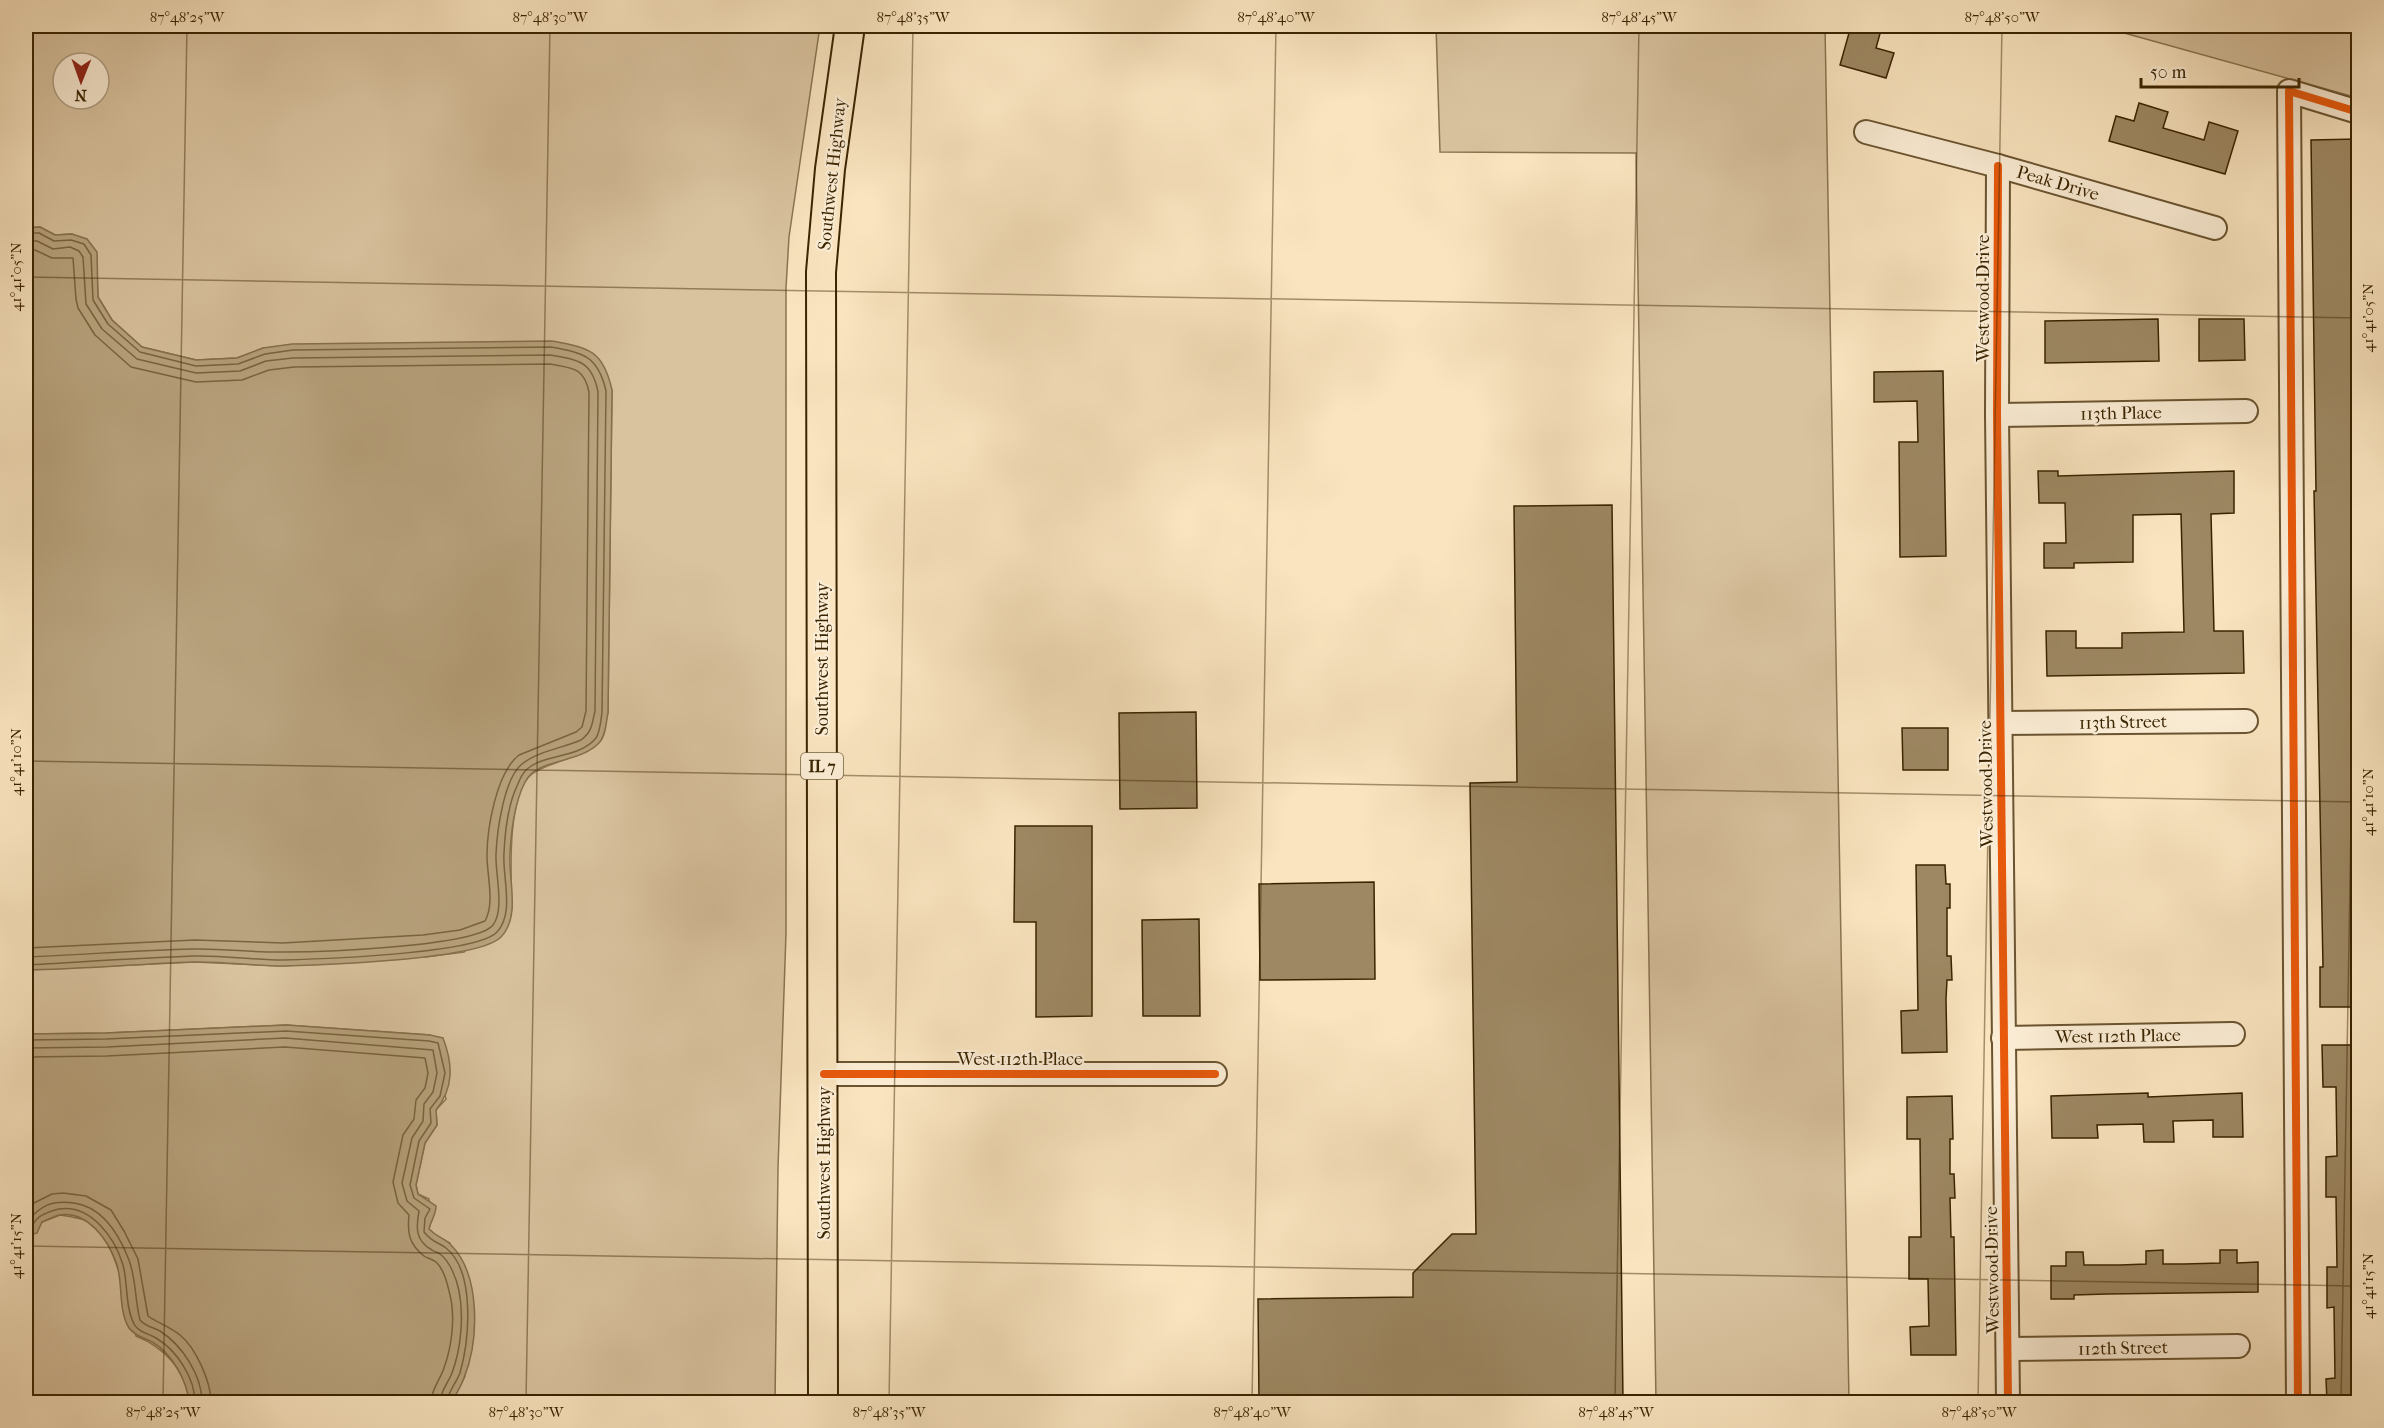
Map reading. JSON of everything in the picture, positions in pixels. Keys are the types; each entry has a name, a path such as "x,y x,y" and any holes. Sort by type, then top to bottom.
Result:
{"main road":[{"name":"Southwest Highway","path":"823,1402 821,273 830,169 850,26"}],"street":[{"path":"2298,1402 2289,91 2358,112"},
{"name":"Peak Drive","path":"1866,132 1998,166 2215,228"},
{"name":"Westwood Drive","path":"1998,166 1997,415 2008,1402"},
{"name":"113th Place","path":"1997,415 2246,411"},
{"name":"113th Street","path":"2000,723 2246,721"},
{"name":"West 112th Place","path":"2003,1038 2234,1034"},
{"name":"West 112th Place","path":"824,1074 1215,1074"},
{"name":"112th Street","path":"2008,1349 2238,1346"}],"shaded area":[{"path":"26,26 820,26 789,237 786,288 786,933 778,1168 775,1402 452,1402 465,1376 450,1243 438,1238 429,1229 431,1219 429,1199 418,1194 416,1185 425,1143 437,1125 436,1110 446,1099 430,1035 286,1025 26,1034 26,970 195,962 283,966 425,957 464,952 512,909 512,838 518,799 524,784 537,770 588,751 608,713 612,390 263,348 237,358 196,360 142,347 112,320 98,297 97,276 72,234 55,235 40,227 26,228"},
{"path":"1436,26 1825,26 1849,1402 1656,1402 1636,153 1440,152"},
{"path":"2099,26 2358,26 2358,98"},
{"path":"60,1215 88,1222 96,1227 103,1236 116,1262 136,1336 165,1354 179,1370 189,1402 26,1402 26,1234 27,1236 42,1222"}],"water":[{"path":"40,227 55,235 72,234 87,239 97,252 98,297 112,320 142,347 196,360 237,358 263,348 292,344 552,341 585,349 599,359 604,366 612,390 608,713 603,737 599,743 583,753 536,770 529,776 521,791 511,838 511,919 501,937 487,945 463,951 398,960 283,966 193,962 26,970 26,228"},
{"path":"286,1025 430,1035 443,1038 449,1057 449,1084 436,1110 437,1125 425,1143 416,1185 418,1194 436,1206 429,1229 449,1243 461,1258 468,1273 472,1291 473,1346 464,1378 452,1402 189,1402 182,1377 172,1360 159,1347 129,1328 123,1313 117,1265 109,1246 96,1229 79,1217 59,1215 42,1222 37,1233 27,1236 26,1234 26,1034"}],"building":[{"path":"1851,26 1867,26 1881,30 1876,48 1894,53 1886,78 1840,65"},
{"path":"2139,103 2168,112 2163,128 2204,140 2209,122 2238,131 2225,174 2109,141 2116,116 2134,121"},
{"path":"2358,139 2358,1007 2320,1007 2320,967 2323,967 2314,491 2316,491 2311,140"},
{"path":"2158,319 2159,361 2045,363 2045,321"},
{"path":"2199,319 2244,319 2245,360 2199,361"},
{"path":"1943,371 1946,556 1900,557 1899,442 1918,442 1917,401 1874,402 1874,372"},
{"path":"2038,471 2058,471 2058,476 2234,471 2234,513 2211,514 2214,631 2243,631 2244,673 2047,676 2046,631 2076,631 2076,648 2122,648 2122,633 2184,632 2181,514 2133,515 2133,562 2074,563 2074,568 2044,568 2044,543 2066,543 2065,503 2039,503"},
{"path":"1612,505 1623,1402 1259,1402 1258,1299 1413,1297 1413,1273 1452,1234 1476,1234 1470,783 1517,782 1514,506"},
{"path":"1196,712 1197,808 1120,809 1119,713"},
{"path":"1902,728 1948,728 1948,770 1903,770"},
{"path":"1015,826 1092,826 1092,1016 1036,1017 1036,922 1014,922"},
{"path":"1916,865 1945,865 1946,884 1950,884 1950,908 1947,908 1947,956 1951,956 1952,980 1947,980 1947,1052 1902,1053 1901,1011 1918,1010"},
{"path":"1374,882 1375,979 1260,980 1259,884"},
{"path":"1199,919 1200,1016 1143,1016 1142,920"},
{"path":"2322,1045 2358,1045 2358,1402 2327,1402 2326,1379 2335,1378 2334,1307 2327,1308 2327,1267 2337,1267 2336,1197 2326,1197 2326,1157 2337,1156 2336,1087 2323,1087"},
{"path":"2148,1093 2148,1097 2242,1093 2243,1137 2213,1137 2213,1120 2173,1121 2174,1142 2144,1142 2143,1124 2097,1125 2098,1138 2052,1138 2051,1096"},
{"path":"1952,1096 1953,1139 1950,1139 1950,1174 1954,1174 1955,1198 1950,1198 1951,1237 1954,1237 1956,1355 1911,1355 1910,1327 1929,1326 1928,1279 1909,1279 1909,1237 1921,1237 1920,1139 1907,1139 1907,1097"},
{"path":"2163,1250 2163,1264 2184,1264 2220,1263 2220,1250 2237,1250 2237,1263 2258,1262 2258,1292 2074,1295 2074,1299 2051,1299 2051,1266 2066,1266 2066,1252 2083,1252 2084,1265 2120,1265 2146,1264 2146,1251"}],"cycle path":[{"path":"2298,1402 2289,91 2358,112"},
{"path":"1998,166 1997,415 2008,1402"},
{"path":"824,1074 1215,1074"}]}
